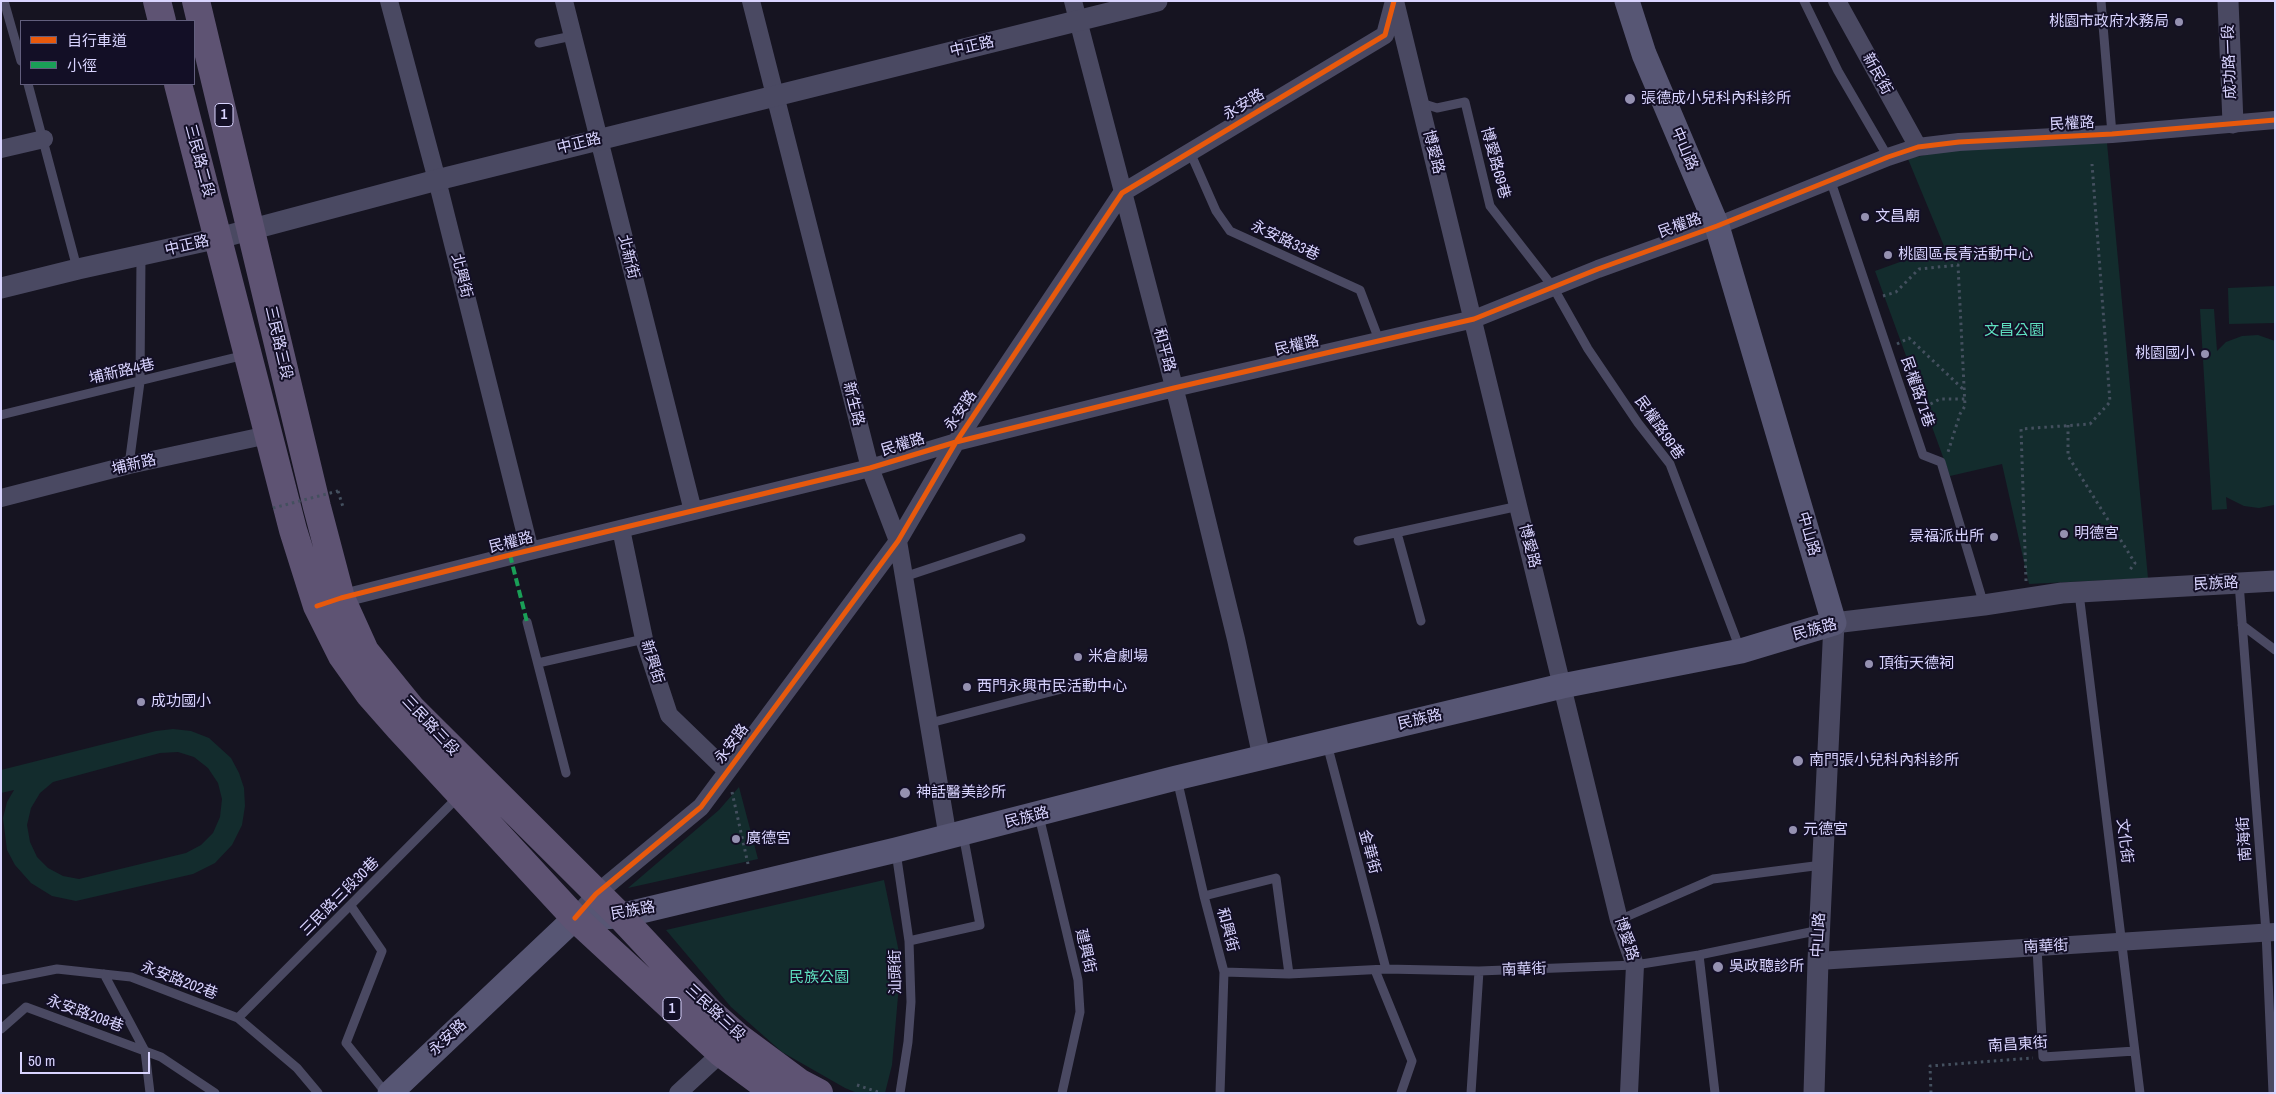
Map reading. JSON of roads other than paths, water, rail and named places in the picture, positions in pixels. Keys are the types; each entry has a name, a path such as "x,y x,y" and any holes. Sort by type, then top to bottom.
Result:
{"main road":[{"path":"157,1 162,20"},
{"name":"1","path":"196,1 251,229"},
{"name":"中山路","path":"1627,1 1644,54 1717,226 1834,623"},
{"name":"三民路二段","path":"178,85 219,238"},
{"name":"三民路三段","path":"251,229 317,507 329,602 342,656 369,694 575,918 730,1045 774,1093"},
{"name":"三民路三段","path":"219,238 293,530 329,602 365,651 412,709 620,916 711,1013 730,1045 819,1093"},
{"name":"民族路","path":"575,918 620,916 955,836 1176,778 1562,686 1741,651 1834,623"},
{"name":"永安路","path":"390,1093 575,918"}],"street":[{"name":"北興街","path":"389,1 437,180 530,551"},
{"name":"北新街","path":"564,1 693,512"},
{"name":"新生路","path":"751,1 773,95 870,468 898,541 930,723 955,836"},
{"name":"和平路","path":"1073,1 1174,388 1236,639 1262,759"},
{"name":"中正路","path":"1,288 219,238 437,180 773,95 1078,22 1157,1"},
{"name":"博愛路","path":"1395,1 1619,920 1635,965 1629,1093"},
{"name":"永安路","path":"575,918 596,894 701,807 898,541 956,442 1122,193 1385,35 1395,1"},
{"name":"新民街","path":"1837,1 1918,147"},
{"name":"成功路一段","path":"2228,1 2233,123"},
{"name":"民權路","path":"329,602 870,468 956,442 1174,388 1474,319 1553,287 1717,226 1888,156 1918,147 1959,142 2112,134 2275,120"},
{"path":"1,149 44,139"},
{"name":"埔新路","path":"1,498 129,465 268,435"},
{"name":"新興街","path":"621,529 644,639 668,715 727,771"},
{"name":"民族路","path":"1834,623 1984,605 2062,593 2275,581"},
{"name":"中山路","path":"1814,1093 1818,961 1834,623"},
{"name":"南華街","path":"1818,961 2270,932"},
{"path":"678,1093 730,1045"}],"lane":[{"path":"4,1 20,57"},
{"path":"1804,1 1838,70 1888,156"},
{"path":"2101,1 2112,134"},
{"path":"539,43 572,36"},
{"path":"28,85 78,269"},
{"name":"博愛路69巷","path":"1421,103 1437,108 1465,102 1490,206 1553,287"},
{"name":"永安路33巷","path":"1190,152 1216,211 1230,231 1360,290 1379,340"},
{"name":"民權路71巷","path":"1830,179 1924,455 1940,462 1984,605"},
{"path":"129,465 140,382 141,256"},
{"name":"民權路99巷","path":"1553,287 1588,349 1638,423 1670,464 1741,651"},
{"name":"埔新路4巷","path":"1,414 248,355"},
{"path":"1358,542 1519,506"},
{"path":"1397,533 1421,621"},
{"path":"904,576 1021,538"},
{"name":"南海街","path":"2239,583 2270,932 2273,1093"},
{"name":"文化街","path":"2079,592 2140,1093"},
{"path":"527,622 566,774"},
{"path":"2242,625 2275,650"},
{"path":"538,663 644,639"},
{"path":"930,723 1089,682"},
{"name":"金華街","path":"1326,742 1386,969"},
{"name":"和興街","path":"1176,778 1224,972 1220,1093"},
{"name":"三民路三段30巷","path":"238,1018 460,795"},
{"name":"建興街","path":"1039,815 1078,980 1080,1012 1062,1093"},
{"path":"909,940 980,925 955,836"},
{"name":"汕頭街","path":"896,850 909,940 911,1002 908,1042 900,1093"},
{"path":"1619,920 1713,879 1823,865"},
{"path":"1204,896 1276,878 1289,974"},
{"path":"351,906 382,951 346,1043 386,1093"},
{"name":"南華街","path":"1224,972 1289,974 1386,969 1479,971 1635,965 1699,955 1820,930"},
{"name":"南昌東街","path":"2037,948 2043,1057 2135,1051"},
{"path":"1699,955 1715,1093"},
{"name":"永安路202巷","path":"1,980 57,969 132,977 238,1018 297,1068 318,1093"},
{"path":"1375,970 1412,1061 1401,1093"},
{"path":"1471,1093 1479,971"},
{"path":"104,974 145,1051 150,1093"},
{"name":"永安路208巷","path":"1,1029 26,1006 161,1057 215,1093"}],"place":[{"name":"桃園市政府水務局","path":"2179,22"},
{"name":"張德成小兒科內科診所","path":"1630,99"},
{"name":"文昌廟","path":"1865,217"},
{"name":"桃園區長青活動中心","path":"1888,255"},
{"name":"桃園國小","path":"2205,354"},
{"name":"明德宮","path":"2064,534"},
{"name":"景福派出所","path":"1994,537"},
{"name":"米倉劇場","path":"1078,657"},
{"name":"頂街天德祠","path":"1869,664"},
{"name":"西門永興市民活動中心","path":"967,687"},
{"name":"成功國小","path":"141,702"},
{"name":"南門張小兒科內科診所","path":"1798,761"},
{"name":"神話醫美診所","path":"905,793"},
{"name":"元德宮","path":"1793,830"},
{"name":"廣德宮","path":"736,839"},
{"name":"吳政聰診所","path":"1718,967"}],"park label":[{"name":"文昌公園","path":"2014,331"},
{"name":"民族公園","path":"819,978"}]}
